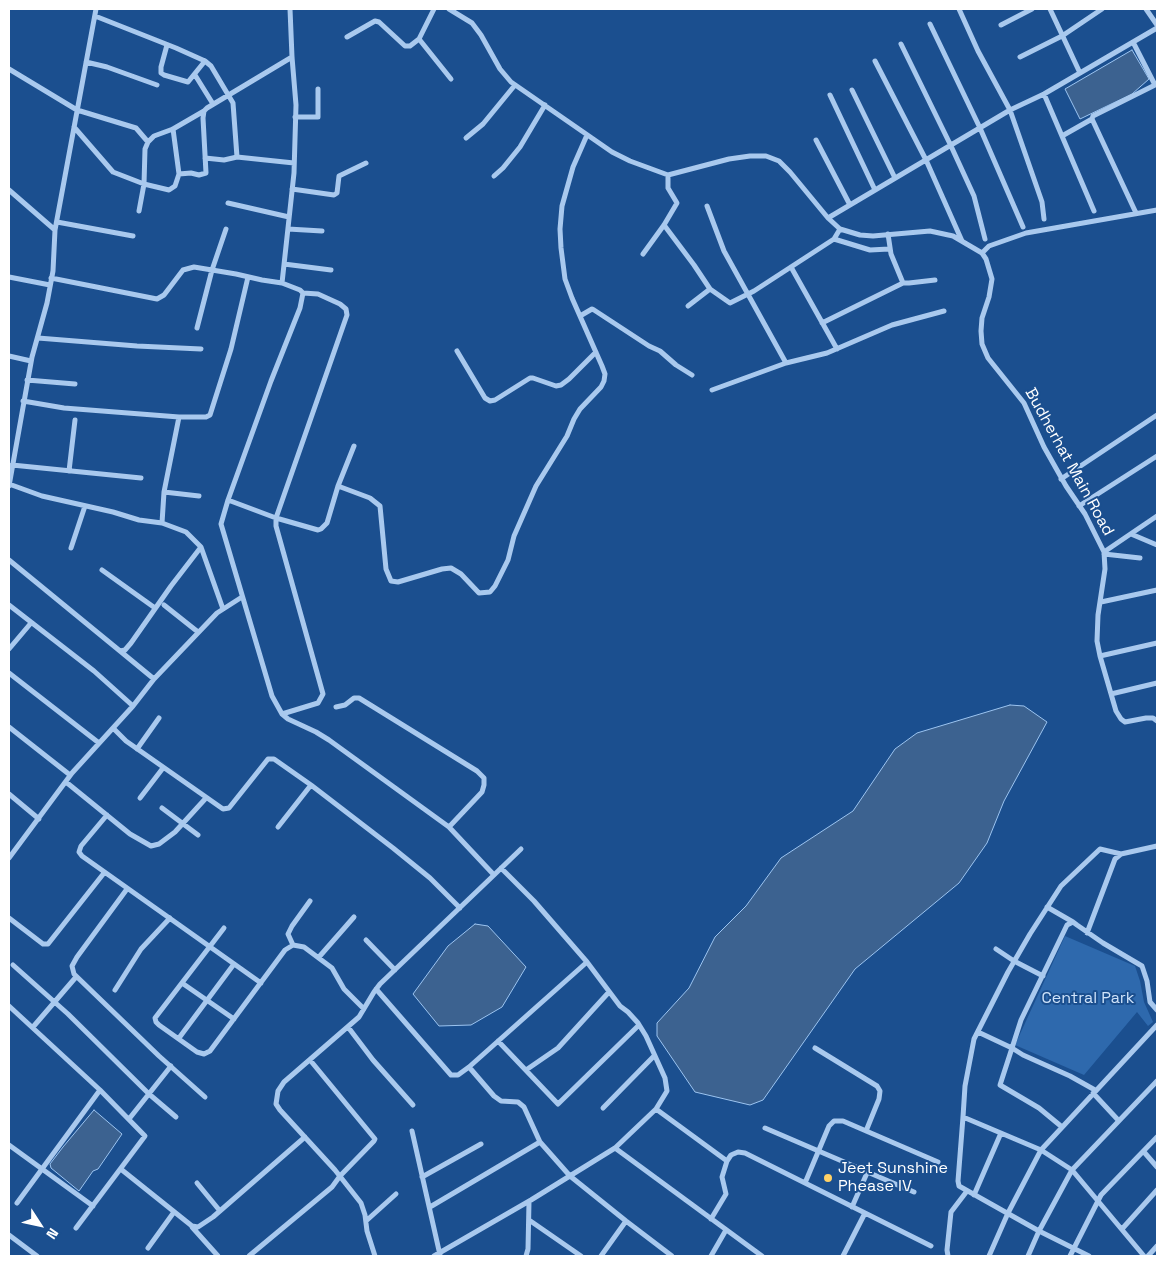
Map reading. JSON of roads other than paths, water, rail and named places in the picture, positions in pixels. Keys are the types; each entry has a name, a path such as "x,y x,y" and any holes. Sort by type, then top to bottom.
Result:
{"street":[{"path":"96,9 55,230 53,272 27,380 9,485 42,496 139,520 162,523 186,532 201,547 223,609"},
{"path":"282,283 292,189 296,105 290,9"},
{"path":"347,36 375,21 404,46 410,46 419,39 434,9"},
{"path":"449,9 472,23 500,68 515,85 612,152 668,175 729,159 766,156 779,161 828,218 840,229 860,235 930,231 953,236 982,253 988,246 1026,234 1157,210"},
{"path":"959,9 978,51 1010,110 1042,202 1044,219"},
{"path":"1001,25 1032,9"},
{"path":"1050,9 1080,73"},
{"path":"1020,57 1062,36 1102,9"},
{"path":"828,218 1010,110 1044,94 1157,27 1146,9"},
{"path":"95,16 205,61 215,71 233,103 237,157"},
{"path":"930,24 980,128 1023,227"},
{"path":"419,39 451,79"},
{"path":"1062,136 1092,119 1094,114 1156,85 1134,42"},
{"path":"901,44 974,196 985,239"},
{"path":"167,45 161,73 188,82 195,76 205,61"},
{"path":"139,210 144,184 145,149 148,142 154,136 204,111 292,57"},
{"path":"875,61 926,160 962,241"},
{"path":"86,62 107,67 157,85"},
{"path":"9,69 77,110 136,128 148,142"},
{"path":"195,76 213,104"},
{"path":"466,138 483,124 515,85"},
{"path":"295,117 318,118 318,89"},
{"path":"852,90 895,178"},
{"path":"1044,94 1094,211"},
{"path":"830,95 875,190"},
{"path":"494,176 503,168 520,146 545,105"},
{"path":"179,174 204,174 207,170 204,111"},
{"path":"1092,119 1136,213"},
{"path":"74,127 113,172 144,184 168,190 175,186 179,174 173,128"},
{"path":"338,486 370,498 380,506 386,569 391,581 398,582 451,568 461,574 479,593 490,592 500,578 508,560 514,536 536,486 563,444 580,408 601,388 604,381 605,374 565,279 560,229 562,206 573,167 587,135"},
{"path":"816,140 850,204"},
{"path":"205,158 224,160 237,157 294,163"},
{"path":"292,189 334,195 337,193 339,176 366,163"},
{"path":"643,254 677,203 668,188 668,175"},
{"path":"9,190 55,230"},
{"path":"228,203 289,217"},
{"path":"707,206 724,251 786,363"},
{"path":"57,222 134,236"},
{"path":"664,224 710,289 730,303 834,239 840,229"},
{"path":"198,328 212,270 226,228"},
{"path":"288,229 322,231"},
{"path":"888,234 889,249 903,283"},
{"path":"834,239 870,250 889,249"},
{"name":"Budherhat Main Road","path":"982,253 986,259 992,279 989,297 982,318 982,344 988,358 1024,403 1044,448 1061,479 1092,527 1104,553 1105,569 1097,627 1100,656 1111,694 1121,719 1125,722 1146,718 1157,720"},
{"path":"284,264 331,270"},
{"path":"51,278 157,299 164,295 183,270 194,267 282,283 303,293 318,294 340,304 346,309 347,315 276,518 276,526 323,694 318,703 282,714"},
{"path":"791,267 836,349"},
{"path":"9,277 50,285"},
{"path":"23,401 64,408 180,417 206,417 210,415 231,349 248,277"},
{"path":"822,323 903,283 935,280"},
{"path":"688,306 710,289"},
{"path":"303,293 300,308 270,381 221,524 272,696 282,714 296,724 316,732 329,740 449,827 494,875"},
{"path":"580,316 592,309 594,310 648,346 660,351 676,365 692,375"},
{"path":"712,390 786,363 836,349 892,325 944,311"},
{"path":"38,338 201,349"},
{"path":"457,351 485,398 490,402 530,378 556,386 560,385 569,379 596,352"},
{"path":"9,356 31,361"},
{"path":"27,380 75,384"},
{"path":"1061,479 1157,415"},
{"path":"162,523 164,492 180,417"},
{"path":"69,471 76,420"},
{"path":"228,500 276,518 318,530 322,529 327,523 338,486 354,446"},
{"path":"1079,506 1157,456"},
{"path":"12,465 140,478"},
{"path":"164,492 199,496"},
{"path":"71,548 85,506"},
{"path":"1104,553 1157,516"},
{"path":"1131,534 1157,545"},
{"path":"120,651 125,650 131,643 201,547"},
{"path":"1104,553 1140,558"},
{"path":"9,560 154,679"},
{"path":"102,570 155,608"},
{"path":"1101,602 1157,590"},
{"path":"9,856 39,819 70,775 133,706 154,679 217,613 242,597"},
{"path":"9,605 94,671 133,706"},
{"path":"164,605 198,632"},
{"path":"9,649 31,623"},
{"path":"1100,656 1157,643"},
{"path":"9,673 99,743"},
{"path":"1111,694 1157,683"},
{"path":"336,707 345,705 354,698 359,698 477,771 484,778 482,792 449,827"},
{"path":"137,749 159,718"},
{"path":"9,727 70,775"},
{"path":"113,728 126,741 223,809 229,808 268,759 274,759 311,785 430,878 460,908"},
{"path":"140,798 163,768"},
{"path":"66,782 130,834 151,846 159,844 183,823 206,798"},
{"path":"278,827 311,785"},
{"path":"9,794 39,819"},
{"path":"162,808 198,835"},
{"path":"107,815 81,846 79,852 82,856 261,983"},
{"path":"1088,1256 959,1186 962,1117 966,1086 974,1039 1014,961 1061,886 1100,849 1121,854 1154,847"},
{"path":"375,1256 361,1203 340,1176 280,1110 276,1104 277,1096 284,1082 360,1017 376,989 521,849"},
{"path":"1087,933 1115,859 1121,854"},
{"path":"412,1131 430,1207 438,1255 616,1148 656,1109 667,1091 665,1078 639,1026 534,901 501,868"},
{"path":"9,918 43,944 48,944 104,873"},
{"path":"127,889 77,957 72,966 76,977 206,1097"},
{"path":"293,945 288,934 310,902"},
{"path":"1047,907 1142,966 1148,981 1150,1002 1157,1010"},
{"path":"319,957 354,917"},
{"path":"114,990 142,949 170,918"},
{"path":"1062,1127 1039,1108 1000,1085 1021,1020 1067,925 1073,922"},
{"path":"224,928 156,1018 159,1025 197,1052 204,1054 210,1051 285,950 293,945 300,946 319,957 332,968 344,989 364,1009"},
{"path":"366,940 395,970"},
{"path":"998,950 1014,961 1043,976"},
{"path":"376,989 451,1074 458,1075 587,962"},
{"path":"179,1038 234,964"},
{"path":"13,965 149,1094 176,1117"},
{"path":"33,1027 76,977"},
{"path":"182,983 234,1019"},
{"path":"526,1070 558,1048 609,992"},
{"path":"9,1006 100,1090 145,1135 145,1138 122,1170 76,1228"},
{"path":"989,1256 1008,1213 1041,1150 1157,1025"},
{"path":"498,1041 558,1104 639,1026"},
{"path":"348,1027 373,1060 413,1105"},
{"path":"978,1032 1012,1048 1023,1056 1062,1073 1094,1092 1119,1121"},
{"path":"815,1048 877,1086 880,1091 879,1099 866,1131"},
{"path":"603,1108 654,1056"},
{"path":"249,1256 332,1187 340,1176 372,1145 374,1139 310,1060"},
{"path":"129,1119 171,1066"},
{"path":"469,1067 494,1096 501,1101 518,1102 524,1107 540,1142 570,1176 672,1256"},
{"path":"1028,1256 1039,1231 1072,1170 1157,1081"},
{"path":"17,1202 100,1090"},
{"path":"656,1109 727,1161"},
{"path":"962,1117 1041,1150 1072,1170 1146,1256 1157,1246"},
{"path":"805,1182 829,1126 834,1121 844,1121 938,1162"},
{"path":"765,1128 914,1192"},
{"path":"974,1195 1001,1133"},
{"path":"1070,1256 1098,1201 1157,1137"},
{"path":"192,1226 198,1227 204,1224 305,1138"},
{"path":"430,1207 540,1142"},
{"path":"422,1176 482,1144"},
{"path":"9,1145 93,1206"},
{"path":"616,1148 762,1256"},
{"path":"711,1219 726,1194 722,1177 727,1161 731,1155 738,1152 746,1153 931,1246"},
{"path":"1144,1152 1157,1166"},
{"path":"122,1170 192,1226 218,1256"},
{"path":"852,1207 868,1173"},
{"path":"197,1183 220,1211"},
{"path":"1122,1229 1157,1190"},
{"path":"948,1256 951,1212 967,1191"},
{"path":"366,1221 396,1194"},
{"path":"526,1256 528,1252 529,1202"},
{"path":"148,1248 174,1212"},
{"path":"843,1256 865,1213"},
{"path":"528,1220 582,1256"},
{"path":"601,1256 626,1221"},
{"path":"710,1256 726,1230"},
{"path":"9,1234 37,1256"}],"place":[{"name":"Jeet Sunshine Phease IV","path":"828,1178"}],"park label":[{"name":"Central Park","path":"1088,999"}]}
